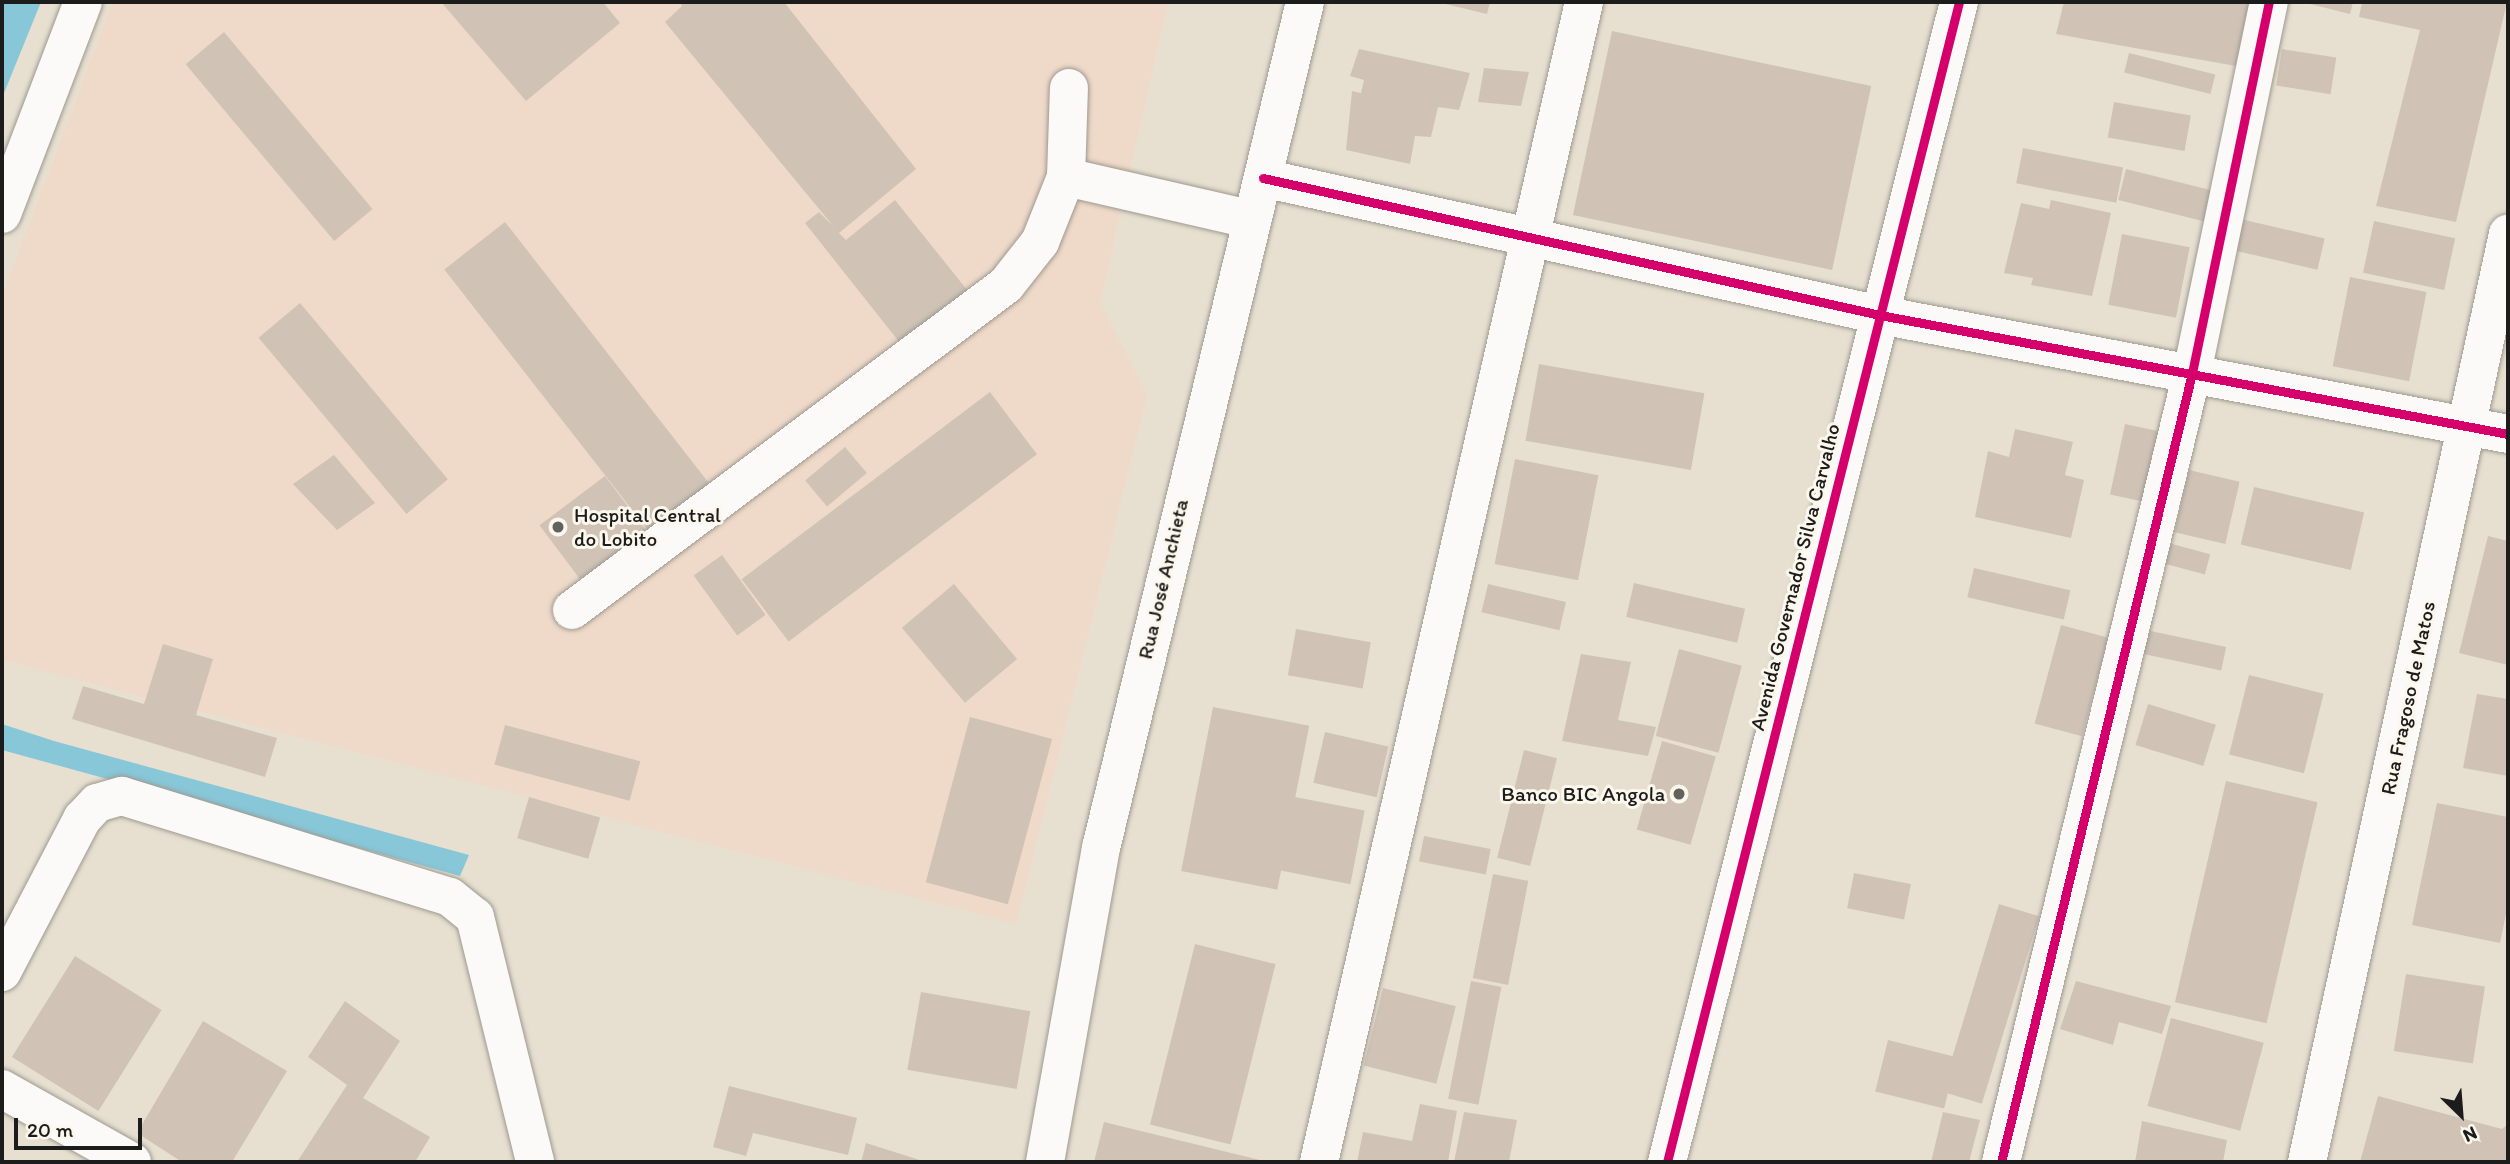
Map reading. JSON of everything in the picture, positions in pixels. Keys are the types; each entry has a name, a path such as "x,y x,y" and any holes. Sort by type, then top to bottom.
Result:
{"street":[{"path":"2,214 83,2"},
{"name":"Rua José Anchieta","path":"1045,1162 1101,848 1249,219 1263,178 1305,2"},
{"path":"1319,1162 1584,2"},
{"name":"Avenida Governador Silva Carvalho","path":"1667,1162 1959,2"},
{"path":"2001,1162 2192,373 2269,2"},
{"path":"572,610 1006,285 1040,242 1066,177 1069,88"},
{"path":"1066,177 1249,219"},
{"path":"1263,178 1531,233 1880,315 2508,434"},
{"name":"Rua Fragoso de Matos","path":"2307,1162 2508,234"},
{"path":"2,972 82,819 97,803 122,796 450,897 475,917 535,1162"},
{"path":"2,1089 132,1162"}],"shaded area":[{"name":"Hospital Central do Lobito","path":"113,2 1168,2 1100,302 1147,395 1016,924 2,660 2,297"}],"water":[{"path":"2,2 41,2 2,98"},
{"path":"2,724 54,741 469,855 460,876 2,750"}],"building":[{"path":"441,2 603,2 620,23 526,101"},
{"path":"679,2 784,2 916,169 839,233 846,240 895,200 972,296 904,348 805,223 819,212 834,227 665,22 682,6"},
{"path":"1437,2 1490,2 1487,14"},
{"path":"2064,2 2261,2 2247,68 2056,34"},
{"path":"2302,2 2353,2 2350,14"},
{"path":"2362,2 2507,2 2456,222 2376,206 2420,30 2359,17"},
{"path":"1612,31 1871,86 1832,270 1573,215"},
{"path":"224,32 372,209 334,241 186,64"},
{"path":"1359,49 1470,73 1459,110 1438,107 1431,137 1415,136 1410,164 1346,150 1352,91 1361,93 1364,80 1350,76"},
{"path":"2282,49 2336,58 2331,94 2276,86"},
{"path":"2129,53 2215,75 2211,94 2124,72"},
{"path":"1484,68 1529,72 1521,106 1478,102"},
{"path":"2114,102 2191,116 2185,151 2108,137"},
{"path":"2023,148 2123,167 2116,203 2016,183"},
{"path":"2126,169 2212,191 2205,222 2118,200"},
{"path":"2051,200 2111,213 2092,296 2031,285 2033,278 2004,273 2021,203 2049,209"},
{"path":"2236,218 2325,238 2317,270 2229,249"},
{"path":"2374,221 2455,238 2444,290 2363,273"},
{"path":"505,222 711,485 650,533 444,269"},
{"path":"2122,234 2190,247 2176,318 2108,305"},
{"path":"2350,277 2427,292 2409,381 2333,366"},
{"path":"300,303 448,479 406,514 259,338"},
{"path":"1539,364 1704,393 1691,470 1525,441"},
{"path":"990,392 1037,454 789,641 742,579"},
{"path":"2125,424 2172,434 2157,504 2110,494"},
{"path":"2015,429 2073,442 2065,475 2084,480 2071,538 1975,517 1988,451 2009,457"},
{"path":"845,447 867,473 827,506 805,480"},
{"path":"334,455 375,503 337,530 293,484"},
{"path":"1515,459 1598,475 1578,580 1495,564"},
{"path":"2189,470 2240,482 2225,544 2175,532"},
{"path":"605,476 654,541 588,590 540,525"},
{"path":"2254,487 2364,512 2351,570 2241,544"},
{"path":"2488,536 2508,541 2508,665 2459,653"},
{"path":"2161,541 2210,554 2205,574 2156,561"},
{"path":"722,555 765,615 737,635 694,576"},
{"path":"1974,568 2070,590 2064,620 1967,597"},
{"path":"1634,583 1745,609 1737,643 1626,617"},
{"path":"954,584 1017,659 965,703 902,628"},
{"path":"1488,584 1566,602 1559,630 1481,612"},
{"path":"2061,625 2108,638 2082,736 2035,724"},
{"path":"1296,629 1371,642 1363,688 1288,675"},
{"path":"2146,630 2226,647 2221,671 2141,653"},
{"path":"163,644 213,659 196,715 277,738 265,777 72,719 83,686 144,704"},
{"path":"1679,649 1742,666 1718,753 1656,736"},
{"path":"1581,654 1631,662 1618,720 1656,727 1648,756 1562,741"},
{"path":"2249,675 2324,694 2304,773 2229,755"},
{"path":"2477,694 2508,699 2508,776 2463,768"},
{"path":"2148,704 2216,725 2203,766 2135,745"},
{"path":"1213,707 1309,726 1277,890 1181,871"},
{"path":"970,717 1052,739 1008,904 926,882"},
{"path":"505,725 640,761 630,801 494,765"},
{"path":"1325,732 1388,747 1377,797 1313,783"},
{"name":"Banco BIC Angola","path":"1662,741 1716,756 1690,845 1637,829"},
{"path":"1524,750 1557,758 1530,866 1497,858"},
{"path":"2226,781 2318,802 2267,1023 2175,1002"},
{"path":"529,797 600,817 588,859 517,838"},
{"path":"1295,797 1365,811 1350,884 1281,871"},
{"path":"2437,803 2508,817 2508,904 2500,943 2412,925"},
{"path":"1424,836 1491,849 1486,874 1419,862"},
{"path":"1854,873 1911,884 1904,919 1847,908"},
{"path":"1493,874 1528,881 1508,985 1473,978"},
{"path":"1999,904 2039,916 1982,1104 1942,1091"},
{"path":"1195,944 1276,964 1231,1145 1150,1124"},
{"path":"75,956 162,1010 98,1111 12,1057"},
{"path":"2406,974 2485,987 2473,1064 2394,1051"},
{"path":"1471,981 1501,987 1479,1105 1448,1099"},
{"path":"2076,981 2171,1006 2162,1034 2119,1022 2113,1045 2060,1029"},
{"path":"1383,988 1456,1006 1436,1084 1364,1066"},
{"path":"921,992 1030,1011 1017,1089 907,1070"},
{"path":"345,1001 400,1041 363,1098 430,1137 415,1162 297,1162 347,1085 308,1057"},
{"path":"2171,1018 2264,1043 2240,1131 2147,1106"},
{"path":"203,1021 287,1071 232,1162 182,1162 137,1133"},
{"path":"1888,1040 1957,1057 1944,1109 1875,1091"},
{"path":"729,1086 857,1118 848,1155 753,1133 746,1156 713,1147"},
{"path":"2378,1096 2502,1129 2508,1124 2508,1162 2360,1162"},
{"path":"1420,1104 1457,1111 1448,1162 1357,1162 1363,1132 1412,1141"},
{"path":"1464,1112 1517,1120 1509,1162 1454,1162"},
{"path":"1943,1112 1980,1120 1969,1162 1931,1162"},
{"path":"2142,1121 2227,1140 2223,1162 2135,1162"},
{"path":"1104,1122 1264,1161 1264,1162 1094,1162"},
{"path":"866,1143 926,1162 861,1162"}],"cycle path":[{"path":"1667,1162 1959,2"},
{"path":"2001,1162 2192,373 2269,2"},
{"path":"1263,178 1880,315 2508,434"}],"place":[{"name":"Hospital Central do Lobito","path":"558,527"},
{"name":"Banco BIC Angola","path":"1679,794"}]}
